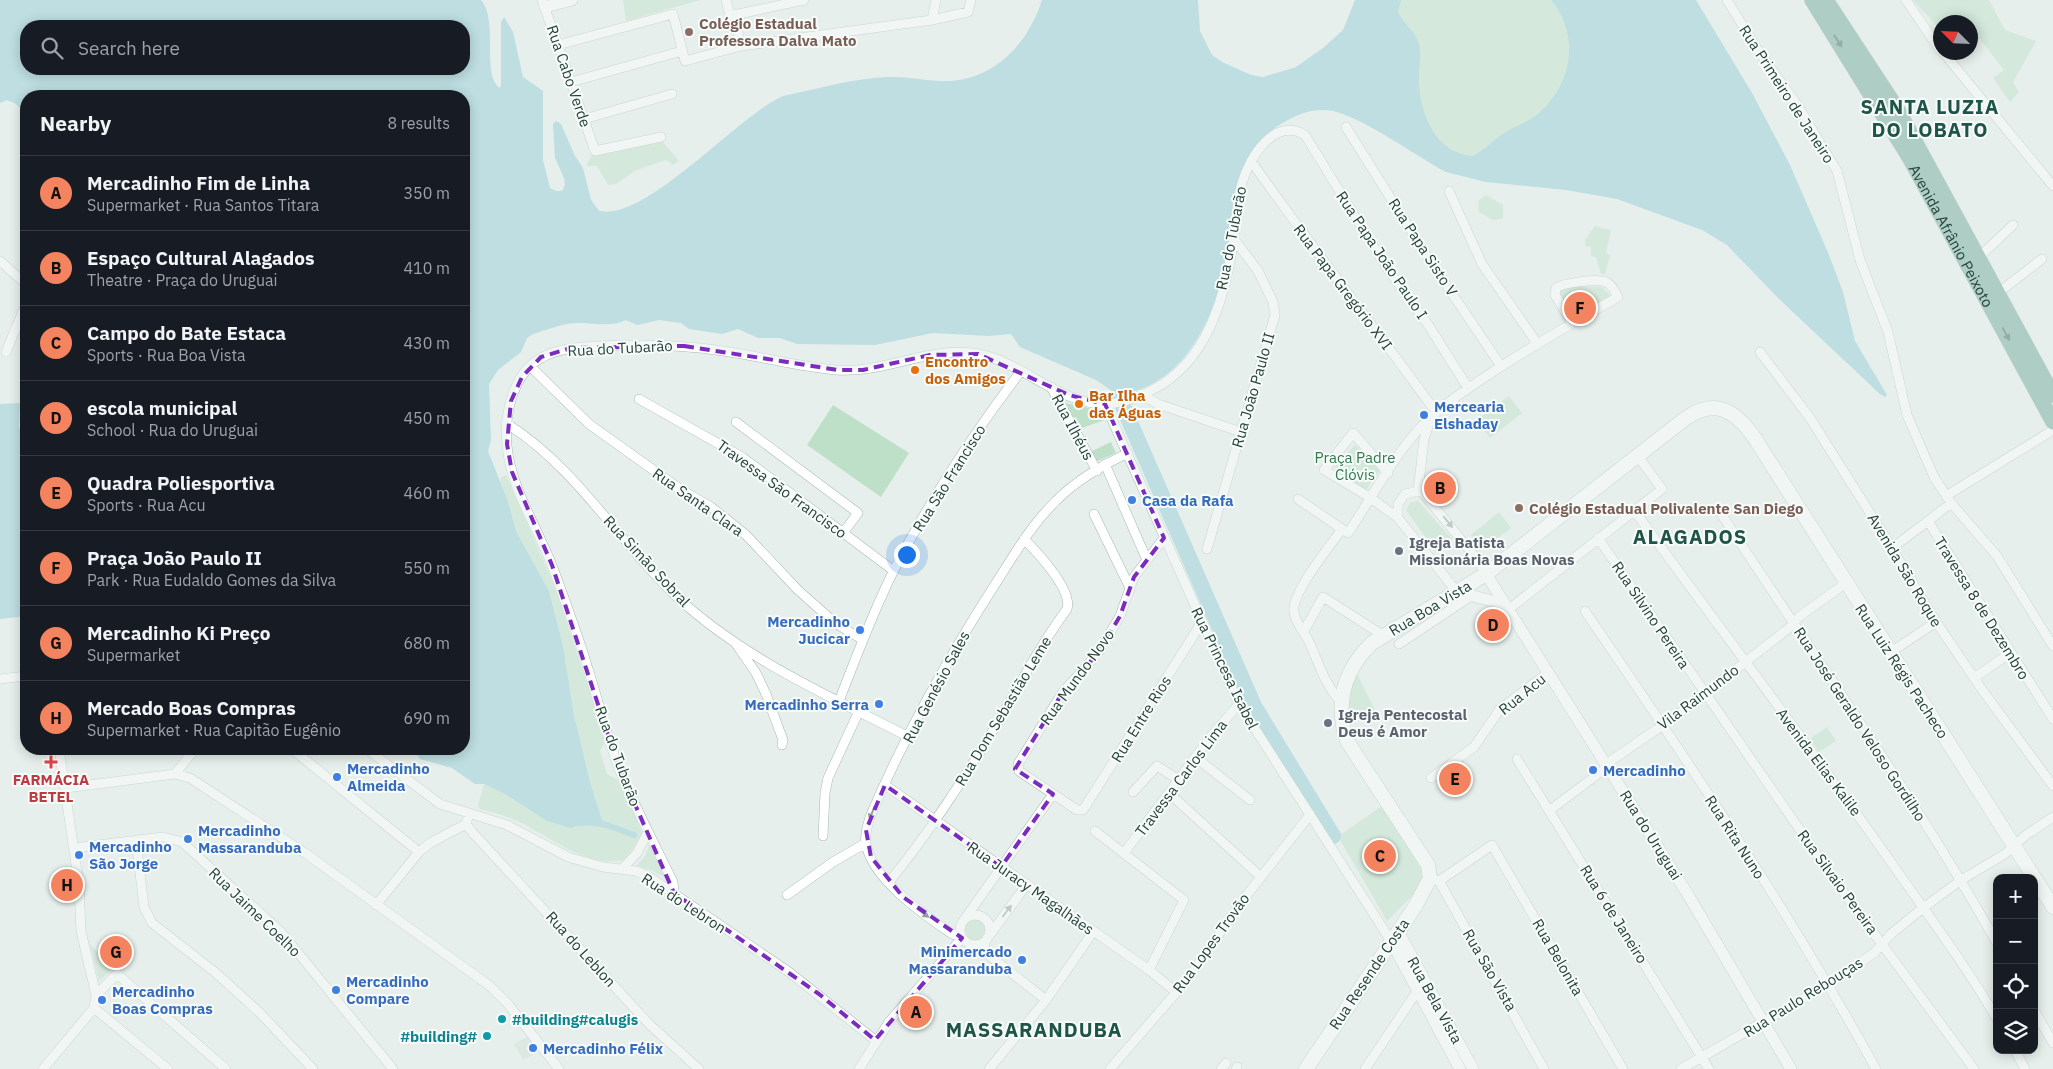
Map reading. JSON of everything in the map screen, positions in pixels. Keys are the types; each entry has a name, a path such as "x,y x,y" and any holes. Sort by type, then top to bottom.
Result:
{"main road":[{"name":"Avenida Afrânio Peixoto","path":"1812,0 1909,156 2053,422"},
{"name":"Avenida Afrânio Peixoto","path":"1826,0 1898,110 2053,395"},
{"name":"Rua Boa Vista","path":"1435,880 1428,865 1347,741 1340,701 1343,686 1356,662 1368,648 1384,636 1486,574 1686,418 1704,408 1712,407 1728,411 1744,423 1752,434"},
{"name":"Rua Luiz Régis Pacheco","path":"1752,434 2053,906"},
{"name":"Rua Resende Costa","path":"1306,1069 1334,1024 1435,880"}],"street":[{"path":"543,3 572,0"},
{"path":"726,0 730,12 734,15 741,46"},
{"path":"734,15 804,0"},
{"path":"932,20 936,0"},
{"path":"558,46 673,14 685,60 741,46 932,20 968,12 971,0"},
{"name":"Rua Primeiro de Janeiro","path":"1727,0 1757,49 1798,106 1837,171 1860,260 1888,332 1907,415 1925,458 1948,499 1997,556 2053,646"},
{"path":"1906,0 1933,38"},
{"name":"Rua Cabo Verde","path":"543,3 595,151 661,137"},
{"path":"571,82 682,51"},
{"path":"1949,60 2053,186"},
{"path":"584,119 672,94"},
{"name":"Rua Papa Sisto V","path":"1346,127 1430,261 1501,366"},
{"name":"Rua do Tubarão","path":"1141,394 1171,378 1188,364 1199,349 1208,331 1218,302 1234,239 1239,193 1251,160 1267,140 1278,133 1290,129"},
{"name":"Rua Papa João Paulo I","path":"1290,129 1298,130 1305,135 1385,265 1427,323 1468,388"},
{"name":"Rua Papa Gregório XVI","path":"1251,160 1351,300 1381,336 1434,415"},
{"path":"1448,191 1482,264 1537,343"},
{"path":"1978,258 2014,225"},
{"name":"Rua João Paulo II","path":"1207,548 1275,315 1274,302 1258,271 1234,239"},
{"path":"1998,293 2042,259"},
{"path":"0,261 20,279"},
{"path":"1298,499 1348,533 1420,427 1468,388 1501,366 1537,343 1572,324 1618,297 1611,285 1604,281 1559,286 1556,288 1555,295 1572,324"},
{"path":"6,352 20,318"},
{"name":"Rua do Tubarão","path":"674,893 673,882 619,768 587,664 552,565 512,472 507,444 506,423 517,386 530,366 541,358 571,348 658,344 726,351 838,370 863,370 930,355 956,352 978,354 1007,363 1051,387"},
{"name":"Avenida São Roque","path":"1760,352 1810,418 1936,622 1974,678 2053,786"},
{"name":"Rua Santa Clara","path":"530,366 589,424 680,490 711,507 746,535 798,590 836,622 863,640"},
{"name":"Rua São Francisco","path":"839,702 863,640 894,571 968,442 1021,371"},
{"name":"Rua Ilhéus","path":"1051,387 1069,395 1109,403 1141,394"},
{"name":"Rua Ilhéus","path":"1051,387 1097,471"},
{"path":"1141,394 1158,404 1241,432"},
{"name":"Travessa Sāo Francisco","path":"639,399 742,457 894,571"},
{"name":"Rua Princesa Isabel","path":"1109,403 1164,538 1239,704 1309,816 1374,910 1395,936"},
{"path":"1418,491 1424,439 1434,415"},
{"path":"736,422 858,513 843,533"},
{"name":"Rua Simão Sobral","path":"506,423 525,435 554,459 676,595 733,640 839,702 909,737"},
{"name":"Travessa 8 de Dezembro","path":"2053,430 1948,499 1928,521 2010,654 2053,719"},
{"path":"1388,473 1353,433 1324,470 1371,498 1398,518 1457,592 1507,607 1662,489 1637,455"},
{"path":"1403,451 1411,452 1421,457"},
{"name":"Rua Genésio Sales","path":"866,843 870,817 909,737 971,622 1024,539 1056,500 1106,464 1128,453"},
{"path":"1106,464 1146,558"},
{"path":"1398,518 1397,510 1401,499 1405,494 1418,491 1428,498 1486,574"},
{"name":"Rua José Geraldo Veloso Gordilho","path":"1718,509 1794,622 1961,880 1993,936"},
{"name":"Avenida Elias Kalile","path":"1634,510 1744,662 1839,788 1923,908 1993,1013"},
{"path":"1094,514 1130,588"},
{"path":"1892,548 1928,521"},
{"path":"1340,701 1326,684 1304,631 1294,615 1295,601 1342,529"},
{"name":"Rua Mundo Novo","path":"1052,794 1019,771 1018,764 1060,697 1099,652 1120,616 1130,588 1146,558 1164,538"},
{"name":"Rua Silvino Pereira","path":"1598,538 1704,693"},
{"name":"Rua Dom Sebastião Leme","path":"889,882 936,820 1068,604 1066,593 1047,564 1024,539"},
{"name":"Rua do Uruguai","path":"1486,574 1608,765 1791,1069"},
{"name":"Vila Raimundo","path":"1550,810 1612,760 1663,725 1846,583"},
{"name":"Rua Boa Vista","path":"1399,644 1471,596"},
{"path":"1304,631 1323,597 1384,636"},
{"name":"Rua Rita Nuno","path":"1586,610 1663,725 1829,984 1876,1069"},
{"name":"Rua Entre Rios","path":"1052,794 1077,810 1086,807 1202,622"},
{"path":"1891,652 1936,622"},
{"path":"733,640 756,673 766,694 775,715 782,745"},
{"path":"1974,678 2010,654"},
{"name":"Rua Acu","path":"1431,778 1474,747 1500,708 1549,672"},
{"path":"0,679 20,677"},
{"name":"Rua Silvaio Pereira","path":"1704,693 1836,882 1974,1069"},
{"name":"Travessa Carlos Lima","path":"1124,853 1195,757 1239,704"},
{"path":"823,836 825,793 828,778 859,711"},
{"path":"42,1069 94,1008 96,995 82,931 74,848 60,755"},
{"path":"175,774 189,755"},
{"path":"299,755 419,852"},
{"name":"Rua do Lebron","path":"377,755 427,796 440,804 507,825 568,857 648,876 819,994 875,1040"},
{"path":"1195,757 1250,800"},
{"name":"Rua 6 de Janeiro","path":"1517,759 1709,1069"},
{"path":"1133,792 1157,766 1179,780"},
{"path":"66,788 175,774 190,778 305,853 500,995 556,1068"},
{"name":"Rua Juracy Magalhães","path":"885,785 1149,970 1176,992"},
{"path":"1169,793 1261,877"},
{"path":"964,939 960,929 964,920 1052,794"},
{"path":"376,905 419,852 430,843 466,824 469,814"},
{"name":"Rua Lopes Trovão","path":"1110,1069 1187,980 1261,877 1309,816"},
{"name":"Rua Paulo Rebouças","path":"1681,1069 1765,1023 1829,984 1874,953 1891,934 1923,908 1961,880 2005,854 2014,845 2053,817"},
{"name":"Rua do Leblon","path":"466,824 635,1009 699,1069"},
{"path":"1095,831 1184,900 1149,970"},
{"path":"622,869 637,853 648,832"},
{"name":"Rua Jaime Coelho","path":"74,848 168,837 182,842 281,932 393,1069"},
{"path":"136,840 144,907 152,923 216,973 260,1013 313,1069"},
{"path":"787,895 833,862 866,843 871,857 903,898 952,934 977,945 985,942 1027,884"},
{"name":"Rua Belonita","path":"1435,880 1492,845 1623,1069"},
{"name":"Rua São Vista","path":"1435,880 1544,1069"},
{"path":"964,920 974,916 984,919 990,928 985,942 986,953 1046,1000"},
{"path":"989,1069 1046,1000 1093,932"},
{"name":"Rua Bela Vista","path":"1395,936 1418,990 1460,1069"},
{"name":"Rua Bela Vista","path":"1395,936 1473,1069"},
{"path":"859,1069 875,1040 905,1002 964,939"},
{"path":"96,995 117,974 226,1069"},
{"path":"1365,1069 1418,990"},
{"path":"94,1008 168,1069"},
{"path":"2038,1017 2053,1043"},
{"path":"2017,1054 2025,1069"}],"highlighted area":[{"path":"684,346 838,370 863,370 930,355 978,354 1069,395 1105,404 1164,538 1134,577 1120,616 1099,652 1063,692 1015,769 1053,794 1001,867 885,785 866,830 871,857 903,897 962,938 875,1040 819,994 674,893 619,768 552,565 512,472 507,444 511,401 522,377 541,357 571,348"}],"shaded area":[{"path":"529,1036 542,1050 523,1060 514,1044"}],"green space":[{"path":"623,0 700,0 626,21"},
{"path":"1394,0 1566,0 1601,42 1562,175 1439,166 1397,83"},
{"path":"1913,0 1989,0 2005,30 2036,41 2013,82 2019,92 2010,102 1993,78 2004,70 1980,39 1978,41 1978,15 1933,15 1933,21"},
{"path":"661,140 679,161 673,165 666,160 636,170 616,184 608,185 597,166 586,166 593,153"},
{"path":"1486,195 1503,205 1503,219 1493,220 1479,212 1478,201"},
{"path":"1595,226 1611,230 1606,253 1610,256 1605,274 1601,274 1596,257 1591,256 1591,247 1585,246 1585,240"},
{"path":"1567,286 1602,287 1610,295 1609,298 1575,318 1560,294 1560,291"},
{"path":"1509,396 1522,413 1490,438 1476,420"},
{"path":"1066,403 1101,411 1105,420 1079,429"},
{"path":"833,405 909,453 881,497 807,445"},
{"path":"1111,442 1116,453 1095,462 1090,452"},
{"name":"Praça Padre Clóvis","path":"1355,445 1380,470 1366,490 1335,470 1336,465"},
{"path":"506,475 556,590 606,741 600,751 607,774 620,781 642,832 639,841 624,860 598,860 585,856 560,845 513,819 480,809 478,805 484,784 505,794 547,821 574,828 581,825 597,825 636,839 638,833 602,820 590,782 574,715 563,646 549,591 516,531 500,478"},
{"path":"1418,501 1452,539 1436,552 1406,510 1410,503"},
{"path":"1499,512 1511,528 1482,550 1471,535"},
{"path":"1355,670 1376,712 1355,722 1346,719 1346,692"},
{"path":"1827,727 1836,741 1819,752 1810,739"},
{"path":"1461,764 1471,779 1449,795 1439,780"},
{"path":"1382,806 1426,876 1424,884 1387,921 1339,838 1340,835"},
{"path":"650,844 667,879 653,871 636,866 645,856"},
{"path":"975,920 982,923 985,930 982,937 975,940 968,937 965,930 968,923"},
{"path":"90,944 113,969 99,981"}],"water":[{"path":"0,0 481,0 489,20 490,60 494,82 500,88 501,22 504,17 513,32 523,77 543,91 543,160 550,188 562,191 565,185 555,158 553,124 556,121 561,124 575,156 583,168 591,200 599,211 619,210 641,200 666,185 741,124 783,96 876,78 897,77 950,81 982,73 996,65 1019,43 1029,30 1042,0 1198,0 1200,31 1212,55 1222,62 1251,75 1263,77 1296,67 1323,48 1343,30 1355,0 1401,0 1398,12 1415,35 1419,44 1420,95 1427,119 1440,141 1460,154 1473,156 1501,135 1538,114 1559,89 1565,74 1569,44 1566,28 1551,0 1696,0 1752,93 1790,165 1843,292 1855,341 1887,395 1885,397 1880,394 1779,299 1727,245 1702,230 1617,199 1566,190 1486,182 1446,172 1363,123 1337,112 1324,110 1298,115 1274,128 1255,148 1247,160 1239,179 1225,266 1209,315 1198,338 1183,359 1165,375 1144,388 1118,395 1096,380 1020,347 1011,334 989,336 933,333 875,345 797,344 780,338 758,338 738,329 722,334 689,329 681,323 659,320 637,325 626,320 615,324 570,324 533,334 527,338 521,352 498,370 489,384 491,440 488,451 507,499 516,531 549,591 563,646 574,715 590,782 602,820 638,833 636,839 604,827 580,826 571,828 547,821 505,794 484,784 475,784 452,768 420,759 417,755 470,755 470,90 20,90 20,108 7,100 0,103"},
{"path":"20,403 20,617 0,619 0,404"}],"waterway":[{"path":"1118,395 1254,706 1333,836"}],"place":[{"name":"Colégio Estadual Professora Dalva Mato","path":"689,32"},
{"name":"Praça João Paulo II","path":"1580,308"},
{"name":"Encontro dos Amigos","path":"915,370"},
{"name":"Bar Ilha das Águas","path":"1079,404"},
{"name":"Mercearia Elshaday","path":"1424,415"},
{"name":"Espaço Cultural Alagados","path":"1440,488"},
{"name":"Casa da Rafa","path":"1132,500"},
{"name":"Colégio Estadual Polivalente San Diego","path":"1519,508"},
{"name":"Igreja Batista Missionária Boas Novas","path":"1399,551"},
{"name":"escola municipal","path":"1493,625"},
{"name":"Mercadinho Jucicar","path":"860,630"},
{"name":"Mercadinho Serra","path":"879,704"},
{"name":"Igreja Pentecostal Deus é Amor","path":"1328,723"},
{"name":"FARMÁCIA BETEL","path":"51,762"},
{"name":"Mercadinho","path":"1593,770"},
{"name":"Mercadinho Almeida","path":"337,777"},
{"name":"Quadra Poliesportiva","path":"1455,779"},
{"name":"Mercadinho Massaranduba","path":"188,839"},
{"name":"Mercadinho São Jorge","path":"79,855"},
{"name":"Campo do Bate Estaca","path":"1380,856"},
{"name":"Mercado Boas Compras","path":"67,885"},
{"name":"Mercadinho Ki Preço","path":"116,952"},
{"name":"Minimercado Massaranduba","path":"1022,960"},
{"name":"Mercadinho Compare","path":"336,990"},
{"name":"Mercadinho Boas Compras","path":"102,1000"},
{"name":"Mercadinho Fim de Linha","path":"916,1012"},
{"name":"#building#calugis","path":"502,1019"},
{"name":"#building#","path":"487,1036"},
{"name":"Mercadinho Félix","path":"533,1048"}],"district":[{"name":"SANTA LUZIA DO LOBATO","path":"1930,118"},
{"name":"ALAGADOS","path":"1690,536"},
{"name":"MASSARANDUBA","path":"1034,1029"}]}
